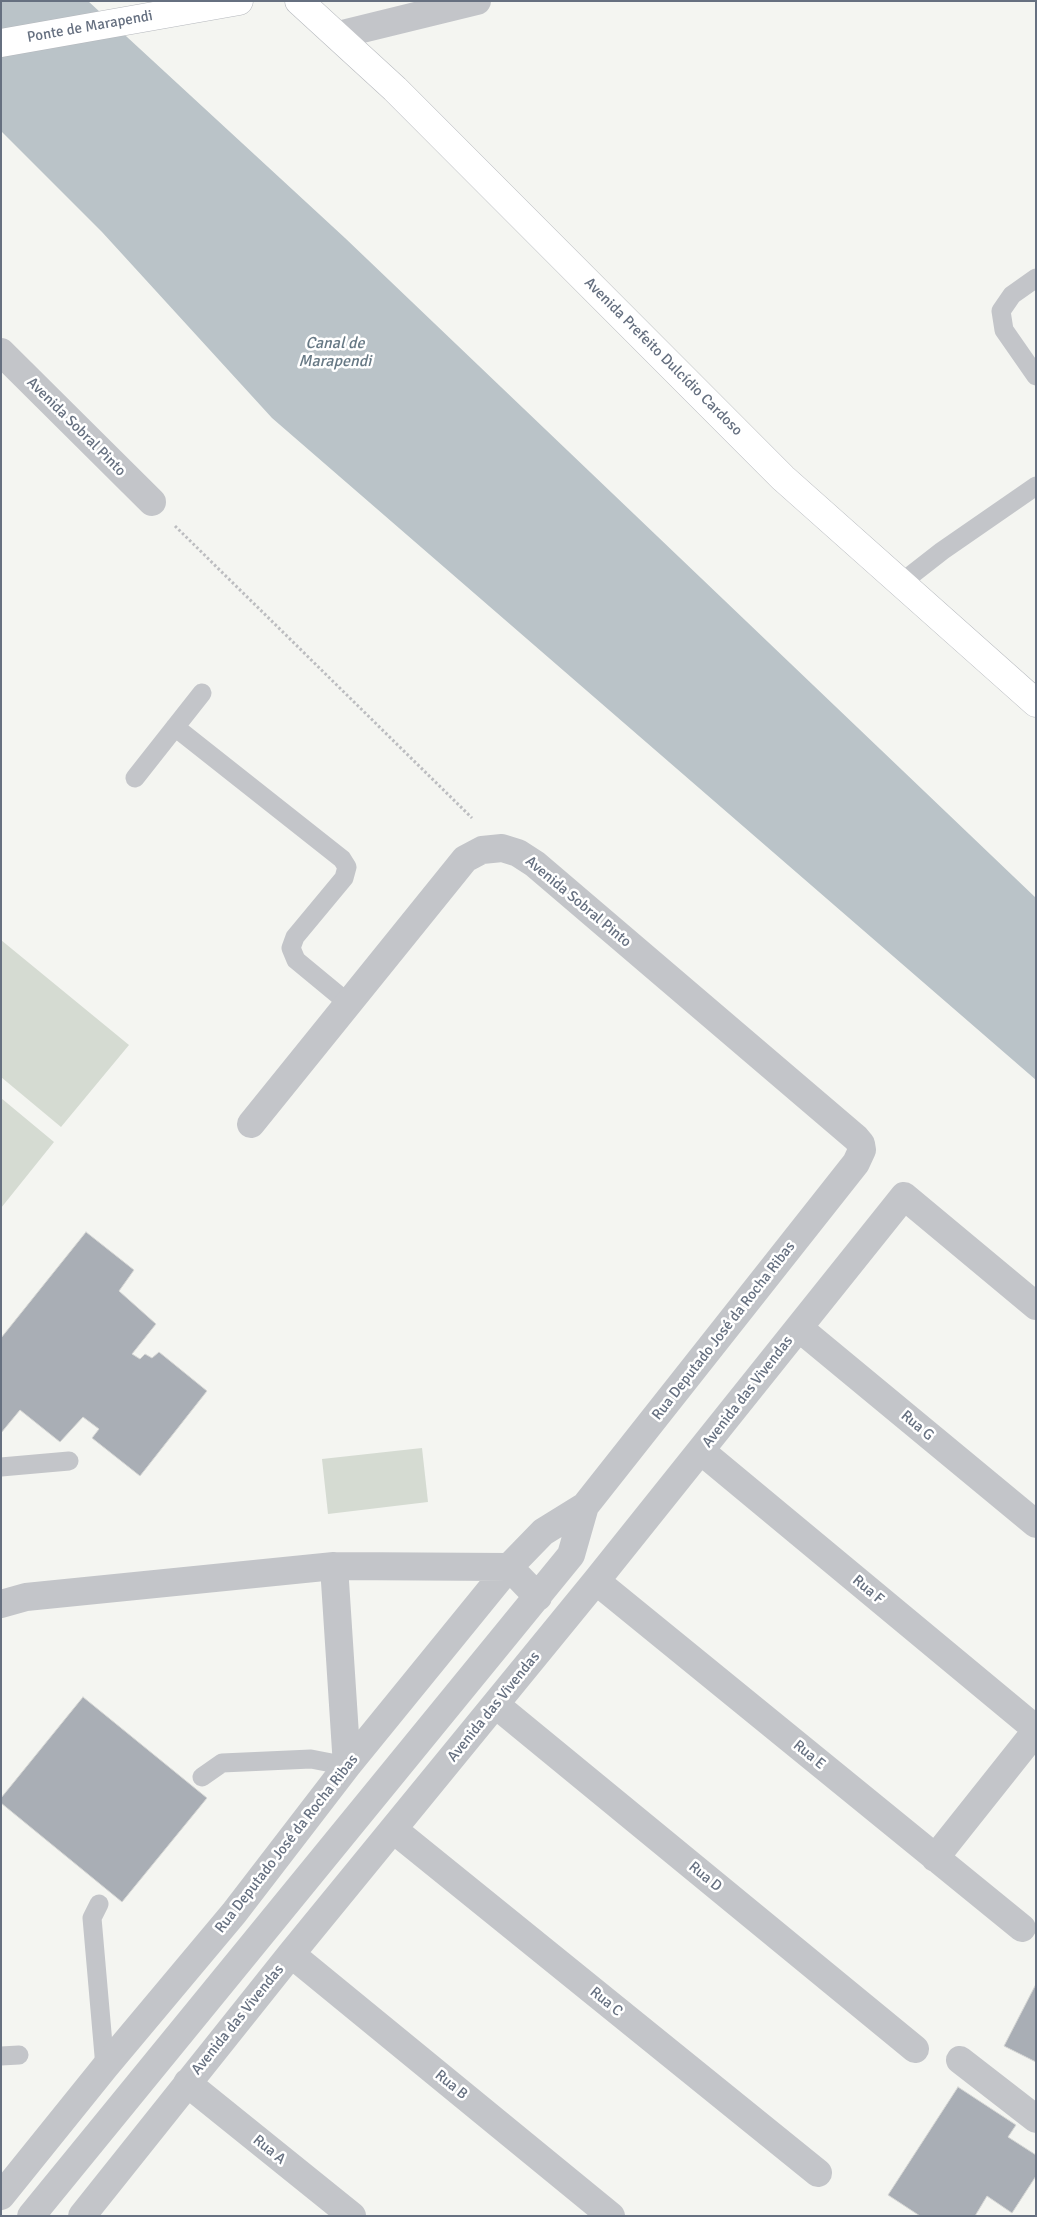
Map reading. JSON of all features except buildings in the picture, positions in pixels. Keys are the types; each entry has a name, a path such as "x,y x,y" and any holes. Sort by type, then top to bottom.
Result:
{"street":[{"name":"Ponte de Marapendi","path":"1,43 239,1"},
{"name":"Avenida Prefeito Dulcídio Cardoso","path":"299,1 395,89 783,478 1036,703"},
{"path":"338,36 477,1"},
{"name":"Avenida Sobral Pinto","path":"1,352 152,502"},
{"path":"251,1124 465,859 482,850 502,848"},
{"name":"Avenida Sobral Pinto","path":"502,848 518,853 535,864 856,1138 861,1144 861,1154"},
{"name":"Rua Deputado José da Rocha Ribas","path":"1,2196 105,2067 234,1913 348,1766 508,1567 543,1532 586,1506 861,1154"},
{"name":"Avenida das Vivendas","path":"82,2216 291,1954 596,1582 904,1196 1036,1306"},
{"name":"Rua G","path":"799,1328 1036,1524"},
{"name":"Rua F","path":"701,1451 1036,1730"},
{"name":"Rua Deputado José da Rocha Ribas","path":"32,2216 571,1555 586,1506"},
{"path":"334,1566 348,1766"},
{"path":"1,1604 26,1597 334,1566 508,1567 538,1597"},
{"name":"Rua E","path":"596,1582 1022,1928"},
{"name":"Rua D","path":"496,1705 915,2049"},
{"path":"935,1858 1036,1730"},
{"name":"Rua C","path":"394,1830 818,2173"},
{"name":"Rua B","path":"291,1954 611,2216"},
{"path":"960,2060 1036,2119"},
{"name":"Rua A","path":"187,2083 352,2216"},
{"path":"24,2167 53,2189"}],"lane":[{"path":"1036,278 1012,295 1001,311 1004,330 1036,376"},
{"path":"901,582 942,551 1036,486"},
{"path":"135,778 202,693"},
{"path":"175,728 342,859 347,867 344,878 295,937 291,948 296,960 348,1003"},
{"path":"1,1467 69,1461"},
{"path":"202,1777 222,1763 311,1759 348,1766"},
{"path":"99,1904 92,1918 105,2067"}],"path":[{"path":"152,502 502,848"}],"shaded area":[{"path":"1,940 129,1045 61,1127 1,1077"},
{"path":"1,1098 54,1142 1,1208"},
{"path":"422,1448 428,1502 328,1514 322,1459"}],"water":[{"name":"Canal de Marapendi","path":"1,1 88,1 345,238 1036,898 1036,1080 272,418 102,232 1,131"}]}
